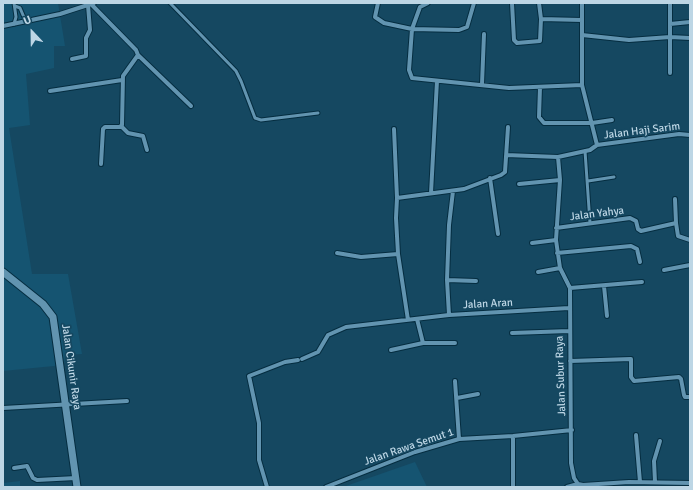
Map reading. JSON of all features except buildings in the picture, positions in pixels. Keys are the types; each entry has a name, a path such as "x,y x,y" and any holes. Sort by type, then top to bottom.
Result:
{"street":[{"path":"378,3 375,17 379,22 412,28 463,29 466,27 474,3"},
{"path":"428,3 420,6 412,28 409,70 410,76 414,80 482,84 509,88 582,85"},
{"path":"512,3 514,40 516,43 539,42 541,39 539,3"},
{"path":"582,3 582,85 597,146"},
{"path":"670,3 670,73"},
{"path":"3,26 60,14 91,4"},
{"path":"91,4 136,50 138,55 191,106"},
{"path":"72,59 86,56 86,38 90,30 91,4"},
{"path":"541,19 582,20"},
{"path":"670,24 690,22"},
{"path":"482,84 484,34"},
{"path":"582,35 629,40 670,37 690,38"},
{"path":"121,126 122,80 126,70 138,55"},
{"path":"50,91 122,80"},
{"path":"431,193 437,81"},
{"path":"540,87 538,106 541,121 544,123 592,123 612,120"},
{"path":"101,164 103,129 105,127 121,126 128,132 144,136 147,150"},
{"path":"397,198 453,191 503,174 508,127"},
{"path":"394,129 398,254 408,320"},
{"name":"Jalan Haji Sarim","path":"506,155 558,157 585,151 597,146 679,134 690,135"},
{"name":"Jalan Subur Raya","path":"558,157 560,180 556,240 560,268 570,288 569,331 572,430 571,463 574,478 578,484"},
{"path":"490,178 498,234"},
{"path":"519,184 560,180"},
{"path":"449,314 447,280 449,225 453,191"},
{"path":"675,198 678,236 690,240"},
{"name":"Jalan Yahya","path":"556,228 630,218 636,222 638,229 641,231 676,223"},
{"path":"532,243 556,240"},
{"path":"557,253 631,246 636,249 640,262"},
{"path":"337,253 361,256 398,254"},
{"path":"664,270 690,265"},
{"path":"538,272 560,268"},
{"name":"Jalan Cikunir Raya","path":"3,272 43,304 53,317 77,487"},
{"path":"447,280 476,281"},
{"path":"570,288 642,282"},
{"path":"604,286 607,316"},
{"name":"Jalan Aran","path":"267,487 259,460 258,423 249,376 285,362 300,360 318,352 328,335 342,328 449,314 569,308"},
{"path":"417,319 423,343"},
{"path":"512,333 569,331"},
{"path":"391,350 423,343 455,343"},
{"path":"570,361 630,359 631,377 634,381 679,377 681,379 685,397 690,397"},
{"path":"456,381 459,439"},
{"path":"457,398 478,394"},
{"path":"3,408 27,405 65,406 127,401"},
{"name":"Jalan Rawa Semut 1","path":"326,487 415,452 459,439 513,436 572,430"},
{"path":"636,435 640,482"},
{"path":"513,436 513,487"},
{"path":"655,482 654,461 660,441"},
{"path":"14,468 27,466 33,478 37,480 76,478"},
{"path":"629,482 630,487"},
{"path":"567,487 578,484 629,482 655,482 673,485 690,483"}],"lane":[{"path":"170,3 239,75 255,118 261,120 318,114"},
{"path":"14,24 14,5 20,8 26,22"},
{"path":"585,151 590,223"},
{"path":"588,181 614,177"}],"shaded area":[{"path":"3,3 58,3 65,46 54,46 54,68 26,74 30,125 9,128 32,274 68,274 82,354 65,355 64,365 3,371"},
{"path":"415,462 427,487 343,487"},
{"path":"20,481 20,487 3,487 3,483"}]}
